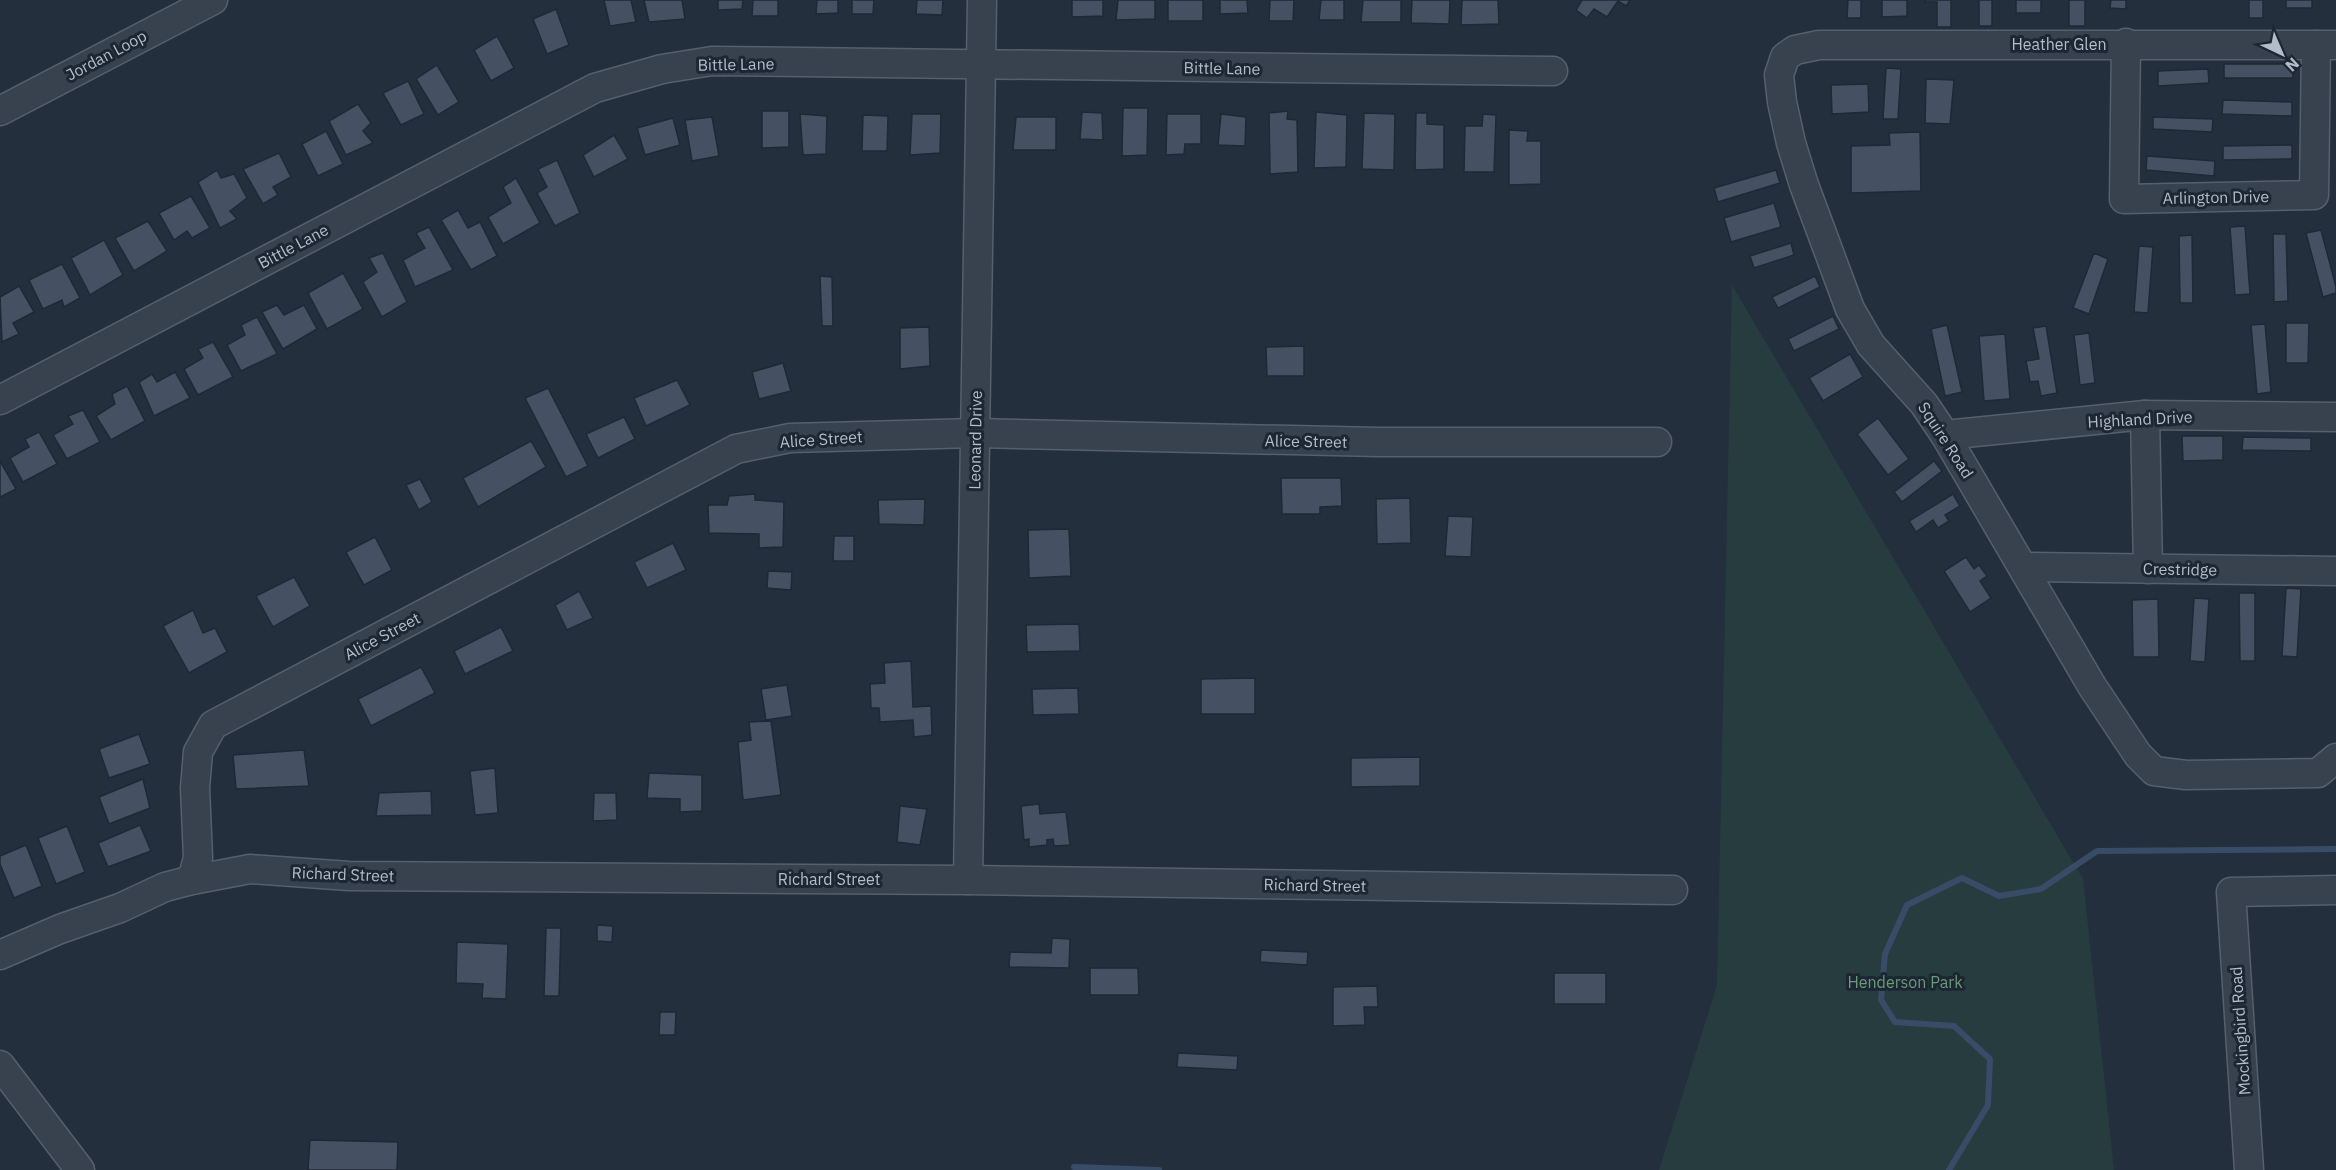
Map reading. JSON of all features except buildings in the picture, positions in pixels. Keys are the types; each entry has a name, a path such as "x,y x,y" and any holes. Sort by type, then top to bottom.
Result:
{"street":[{"name":"Jordan Loop","path":"0,111 213,0"},
{"name":"Leonard Drive","path":"968,880 982,0"},
{"name":"Arlington Drive","path":"2126,43 2124,199 2314,195 2326,45"},
{"name":"Heather Glen","path":"1785,57 1795,50 1819,45 2126,43 2326,45"},
{"name":"Squire Road","path":"1785,57 1779,75 1791,143 1804,185 1850,309 1871,345 1924,404 1945,435 2092,686 2138,755 2154,771 2186,775 2318,773 2336,758"},
{"name":"Bittle Lane","path":"0,400 595,88 662,69 712,62 1553,71"},
{"name":"Highland Drive","path":"1945,435 2145,415 2336,417"},
{"path":"2145,415 2148,569"},
{"name":"Alice Street","path":"192,880 198,858 195,788 198,752 213,725 736,449 790,438 975,433 1378,442 1657,442"},
{"name":"Crestridge","path":"2024,567 2336,571"},
{"name":"Richard Street","path":"0,955 60,929 120,908 165,887 250,869 350,876 968,880 1673,890"},
{"name":"Mockingbird Road","path":"2249,1170 2231,892 2336,890"},
{"path":"0,1065 80,1170"}],"green space":[{"name":"Henderson Park","path":"1732,285 2083,879 2114,1170 1659,1170 1717,985"}],"waterway":[{"path":"1949,1170 1988,1105 1990,1059 1954,1026 1895,1022 1881,1000 1885,954 1907,905 1962,878 1999,896 2041,889 2097,851 2336,849"},
{"path":"1074,1167 1159,1170"}]}
